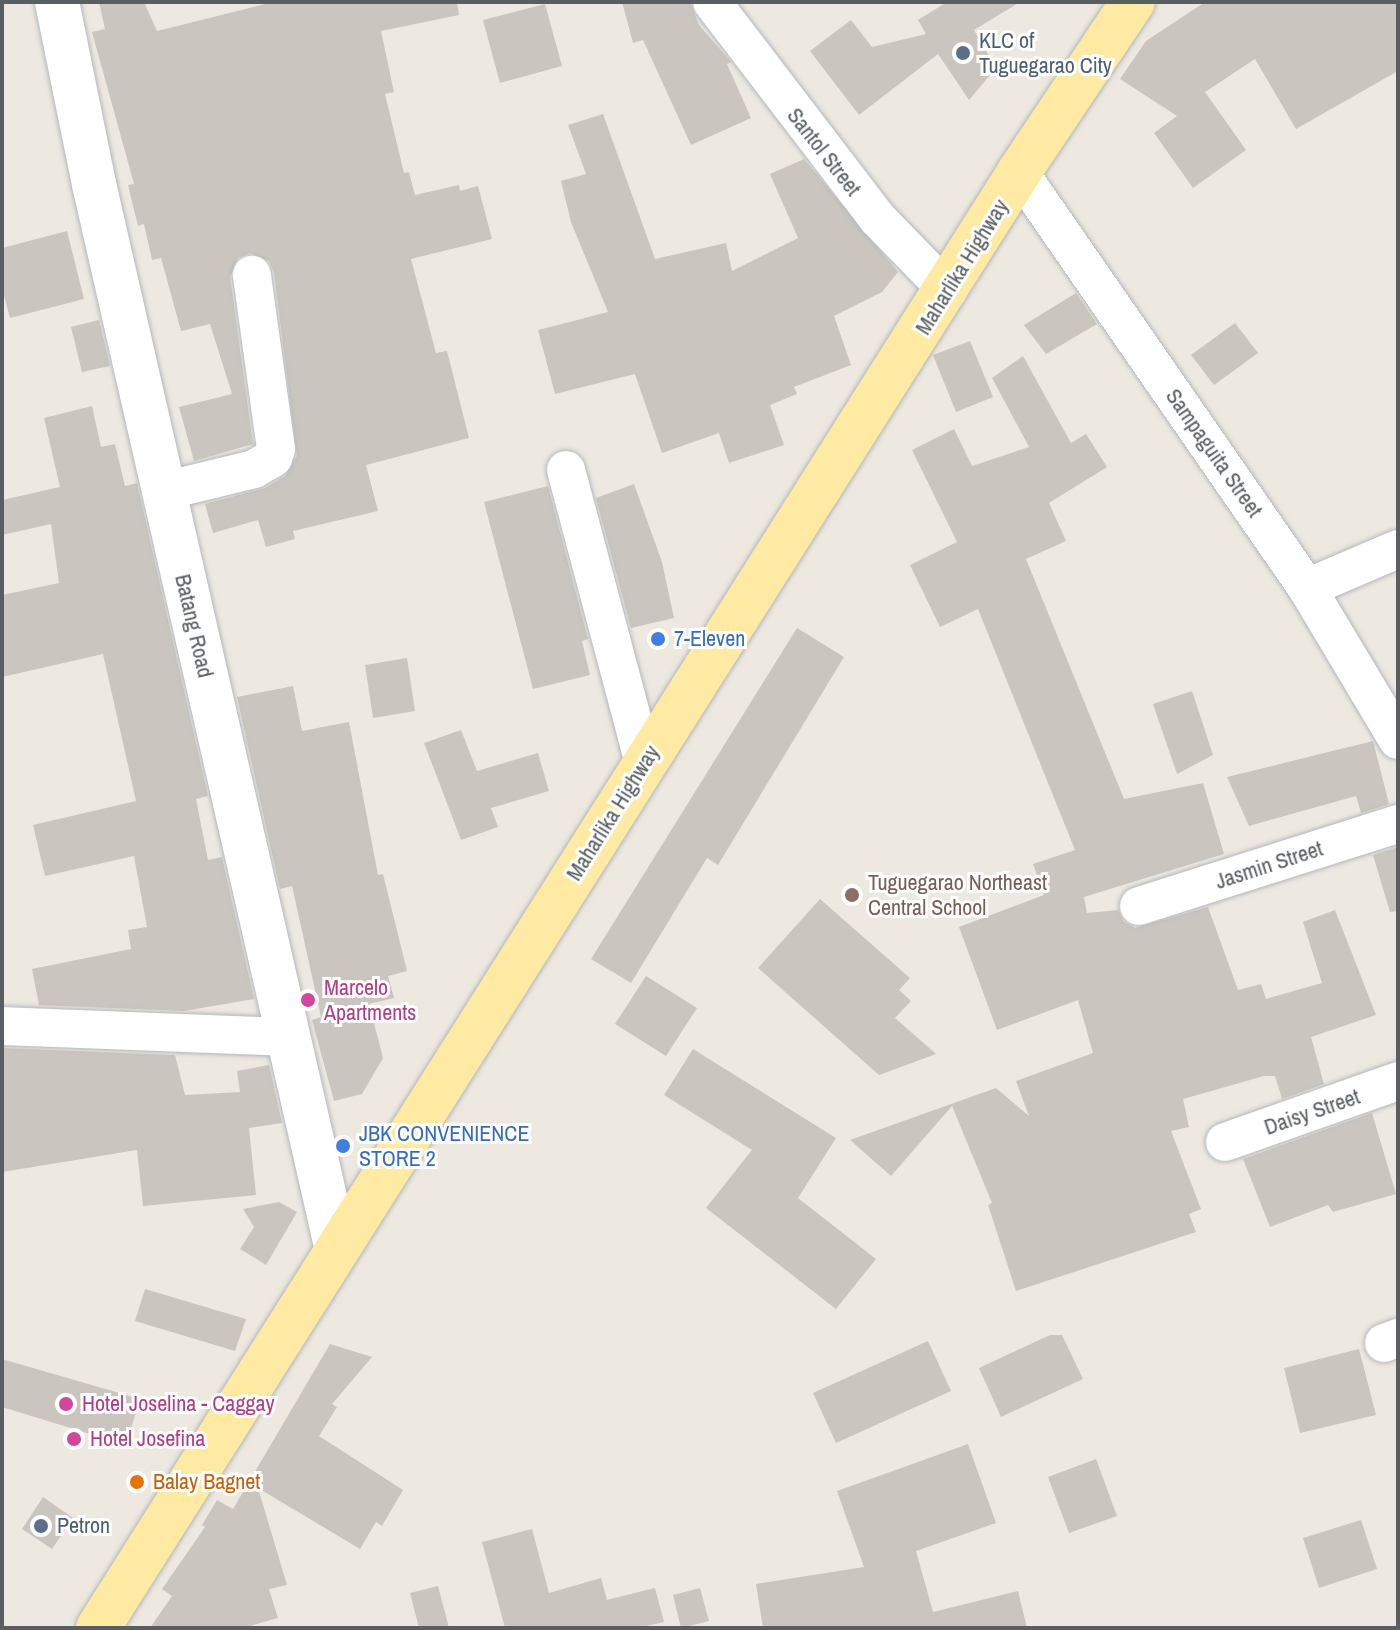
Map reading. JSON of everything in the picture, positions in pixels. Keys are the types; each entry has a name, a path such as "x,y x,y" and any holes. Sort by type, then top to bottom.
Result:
{"main road":[{"name":"Maharlika Highway","path":"98,1628 644,764 948,291 1116,11"}],"street":[{"name":"Batang Road","path":"57,2 286,1037 337,1250"},
{"name":"Santol Street","path":"712,2 870,210 948,291"},
{"name":"Sampaguita Street","path":"1019,172 1307,588 1398,740"},
{"path":"164,491 254,469 273,458 276,449 252,275"},
{"path":"566,470 644,764"},
{"path":"1307,588 1398,549"},
{"name":"Jasmin Street","path":"1139,906 1398,824"},
{"path":"2,1026 286,1037"},
{"name":"Daisy Street","path":"1225,1142 1398,1081"}],"building":[{"path":"99,2 144,2 157,31 273,2 457,2 459,15 381,31 394,92 385,94 404,173 409,172 415,195 459,185 460,191 478,186 492,239 411,259 436,353 447,351 469,438 366,465 378,511 293,531 295,539 266,547 258,520 213,533 205,504 265,488 285,476 297,456 274,272 269,261 250,253 238,258 230,277 253,444 194,461 179,407 232,394 210,324 181,331 161,258 152,260 144,224 138,226 128,185 134,184 92,32 105,29"},
{"path":"622,2 690,2 699,25 731,62 727,64 751,118 691,145 643,40 633,43"},
{"path":"947,2 1020,2 974,30 996,68 969,100 938,54 859,115 810,51 851,20 872,47 926,34 918,20"},
{"path":"1205,2 1398,2 1398,71 1296,129 1255,59 1205,92 1246,150 1193,188 1154,133 1177,116 1120,79 1146,41"},
{"path":"545,4 562,66 500,83 483,20"},
{"path":"603,114 655,259 726,243 732,271 798,238 770,174 804,159 898,272 882,292 834,316 851,365 794,387 797,394 770,405 784,445 729,463 719,433 662,453 635,374 555,394 538,330 608,312 571,222 561,181 586,174 568,125"},
{"path":"67,231 84,299 10,318 2,288 2,248"},
{"path":"1076,293 1097,324 1046,354 1024,325"},
{"path":"99,320 110,366 82,372 71,327"},
{"path":"1235,323 1258,353 1214,385 1191,355"},
{"path":"970,341 993,397 956,412 933,355"},
{"path":"1023,356 1071,443 1086,434 1107,467 1049,503 1066,541 1026,559 1124,799 1203,783 1224,854 1084,897 1087,913 1118,910 1124,922 1135,928 1208,907 1238,990 1261,984 1266,999 1322,983 1303,922 1335,910 1376,1015 1311,1037 1324,1084 1282,1099 1275,1076 1264,1076 1183,1099 1189,1127 1171,1131 1201,1209 1189,1214 1196,1232 1016,1291 988,1205 992,1203 952,1106 891,1176 850,1140 996,1088 1029,1116 1016,1081 1093,1053 1078,1000 997,1030 959,927 1044,895 1033,864 1075,850 978,609 940,627 910,565 957,542 912,450 954,429 972,466 1029,447 992,378"},
{"path":"92,406 101,447 115,444 125,486 137,483 208,796 196,799 208,860 222,857 254,999 184,1011 39,1005 32,969 131,949 128,930 147,927 134,856 45,876 33,825 136,801 103,654 2,677 2,595 59,583 51,524 2,535 2,500 60,487 44,418"},
{"path":"634,484 662,562 674,618 631,628 596,498"},
{"path":"548,486 588,639 582,641 590,675 533,689 484,502"},
{"path":"797,628 844,657 718,865 707,858 631,983 591,959"},
{"path":"407,658 415,711 373,718 365,665"},
{"path":"293,686 302,731 349,722 378,875 383,874 407,971 388,976 394,998 369,1004 383,1058 362,1094 334,1101 312,1020 321,1017 292,886 280,889 237,697"},
{"path":"1192,691 1213,755 1177,774 1153,704"},
{"path":"461,730 477,771 538,753 549,791 491,808 498,827 461,840 424,743"},
{"path":"1373,741 1389,804 1361,813 1356,796 1249,826 1227,777"},
{"path":"1398,847 1398,911 1390,912 1373,855"},
{"path":"820,899 910,978 899,990 911,1001 895,1018 936,1054 879,1075 758,968"},
{"path":"646,976 697,1008 666,1056 615,1024"},
{"path":"2,1048 175,1055 185,1095 240,1092 237,1071 269,1065 282,1123 249,1128 256,1195 143,1206 137,1150 2,1172"},
{"path":"693,1049 836,1138 798,1198 876,1259 836,1309 706,1208 752,1150 664,1095"},
{"path":"1372,1113 1396,1194 1333,1212 1328,1205 1270,1227 1243,1159"},
{"path":"279,1202 297,1212 266,1265 240,1249 254,1227 243,1209"},
{"path":"145,1289 246,1319 235,1351 135,1321"},
{"path":"1050,1335 1062,1335 1083,1379 1001,1417 979,1368"},
{"path":"928,1341 951,1391 836,1443 813,1393"},
{"path":"330,1344 372,1357 332,1404 337,1407 319,1436 403,1490 382,1526 376,1522 360,1549 258,1488 287,1585 269,1589 278,1618 243,1628 150,1628 172,1596 162,1589 205,1527 202,1525 217,1500 233,1509"},
{"path":"1359,1349 1376,1415 1300,1433 1284,1368"},
{"path":"2,1359 140,1399 126,1445 2,1407"},
{"path":"968,1444 996,1523 916,1551 933,1612 1018,1591 1027,1628 763,1628 756,1584 864,1567 837,1491"},
{"path":"1096,1459 1117,1516 1069,1533 1048,1477"},
{"path":"43,1497 73,1518 52,1549 22,1529"},
{"path":"1361,1520 1377,1569 1319,1588 1303,1538"},
{"path":"532,1529 549,1593 601,1578 607,1600 655,1588 664,1622 638,1628 505,1628 482,1542"},
{"path":"438,1586 449,1628 419,1628 410,1593"},
{"path":"700,1588 709,1621 681,1628 673,1595"}],"place":[{"name":"KLC of Tuguegarao City","path":"963,53"},
{"name":"7-Eleven","path":"658,639"},
{"name":"Tuguegarao Northeast Central School","path":"852,895"},
{"name":"Marcelo Apartments","path":"308,1000"},
{"name":"JBK CONVENIENCE STORE 2","path":"343,1146"},
{"name":"Hotel Joselina - Caggay","path":"66,1404"},
{"name":"Hotel Josefina","path":"74,1439"},
{"name":"Balay Bagnet","path":"137,1482"},
{"name":"Petron","path":"41,1526"}]}
